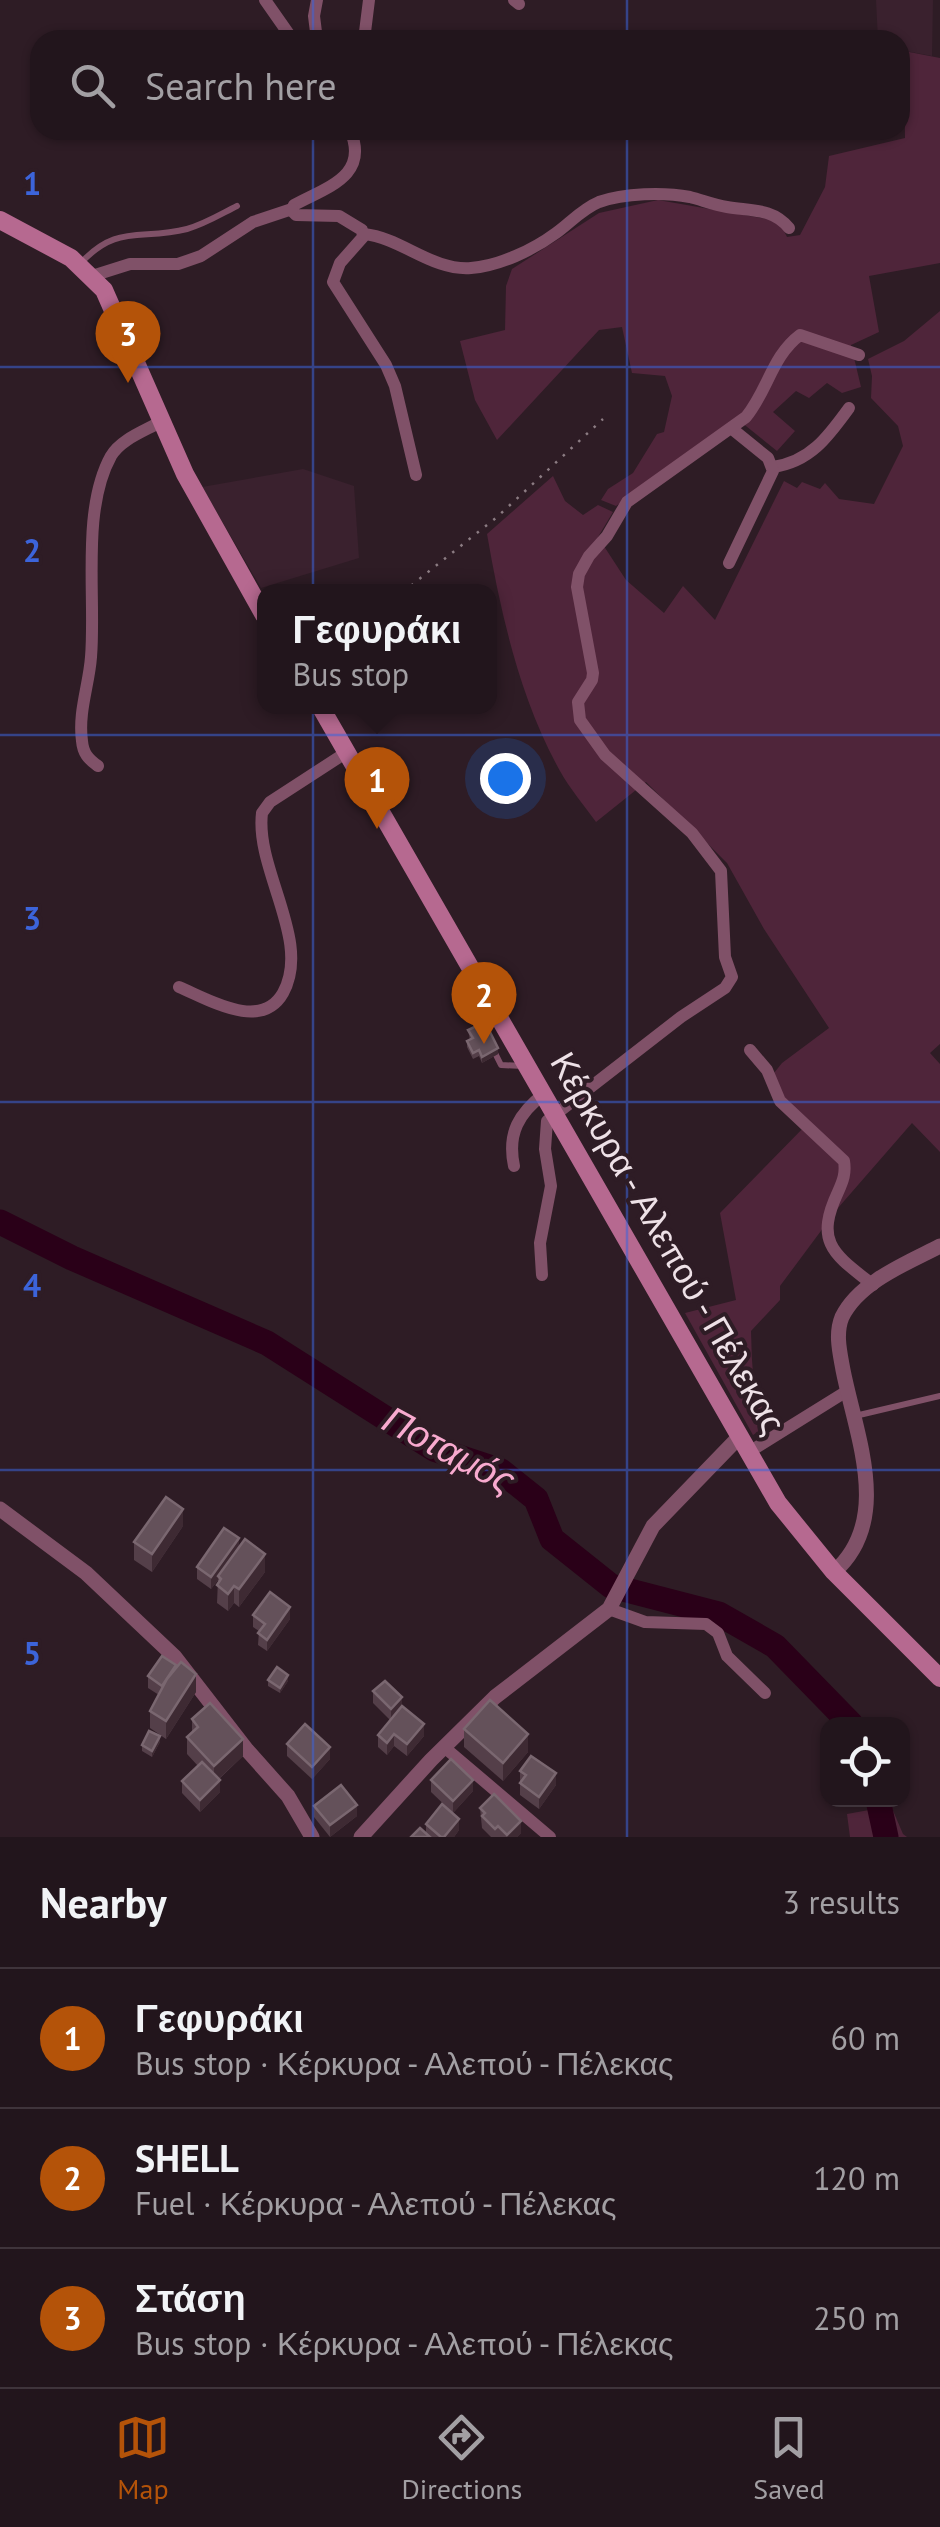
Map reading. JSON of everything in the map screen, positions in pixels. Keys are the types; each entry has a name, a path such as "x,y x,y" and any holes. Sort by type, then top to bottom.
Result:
{"main road":[{"path":"0,220 85,270 110,301 192,487 257,603"},
{"name":"Κέρκυρα - Αλεπού - Πέλεκας","path":"325,714 789,1519 834,1572 940,1678"}],"street":[{"path":"265,0 285,30"},
{"path":"316,30 317,0"},
{"path":"365,30 368,0"},
{"path":"85,270 130,264 178,264 201,256 252,222 292,209 343,178 356,154 352,140"},
{"path":"292,209 296,215 339,216 364,234 381,236 440,264 463,268 479,267 525,250 597,203 624,197 693,198 771,213 781,217 790,228"},
{"path":"364,234 335,270 333,282 395,386 416,474"},
{"path":"542,1275 540,1243 552,1186 544,1136 547,1121 731,982 725,957 721,871 692,833 605,754 576,710 593,674 577,587 580,574 628,502 746,417 761,398 783,348 800,334 858,355"},
{"path":"773,467 804,458 830,434 849,408"},
{"path":"98,766 84,752 81,738 92,653 96,511 112,454 121,444 162,422"},
{"path":"729,563 770,482 773,467 768,458 731,428"},
{"path":"178,987 222,1006 253,1012 274,1003 282,993 291,960 288,934 266,866 262,813 270,802 347,752"},
{"path":"750,1050 768,1070 780,1101 844,1161 844,1176 829,1210 826,1232 844,1262 873,1285"},
{"path":"514,1166 511,1149 517,1121 544,1092"},
{"path":"834,1572 857,1547 866,1517 864,1472 840,1350 840,1322 854,1301 873,1285 940,1246"},
{"path":"361,1837 495,1697 612,1605 653,1526 666,1510 744,1444 848,1391"},
{"path":"0,1509 86,1572 167,1649 288,1796 312,1837"},
{"path":"612,1605 644,1622 706,1624 718,1633 727,1656 765,1694"},
{"path":"444,1746 550,1837"}],"lane":[{"path":"85,270 97,246 113,238 185,230 237,206"},
{"path":"480,980 476,1020 485,1035"},
{"path":"493,1050 501,1064 529,1066"},
{"path":"854,1416 940,1396"}],"path":[{"path":"413,584 496,517 603,419"}],"shaded area":[{"path":"876,0 933,0 932,56 910,52 910,30 878,30"},
{"path":"910,52 940,58 940,263 869,276 879,332 851,345 861,387 842,393 827,383 809,398 796,391 773,412 795,431 777,451 736,418 616,506 601,500 608,489 633,473 657,434 664,432 672,396 665,376 632,373 622,327 599,330 497,440 475,400 460,341 505,330 506,286 512,269 599,213 658,200 779,221 787,237 800,235 825,187 829,156 910,140"},
{"path":"940,311 940,1044 930,1053 940,1064 940,1152 912,1123 838,1208 780,1286 780,1300 751,1331 755,1384 771,1424 753,1435 685,1313 736,1300 720,1213 810,1121 782,1098 774,1073 829,1028 764,929 727,863 646,782 596,822 568,784 523,686 487,534 553,476 565,501 583,515 598,505 613,512 598,537 626,580 664,613 683,586 715,620 784,481 797,488 802,482 820,489 825,483 839,499 874,504 903,446 898,426 871,398 868,359 904,341"},
{"path":"303,469 354,486 359,558 274,584 259,584 202,487"},
{"path":"891,1807 907,1837 850,1837 847,1814"}],"building":[{"path":"485,1022 498,1048 482,1057 479,1050 473,1053 467,1041 473,1038 468,1030"},
{"path":"166,1497 183,1509 152,1554 134,1542"},
{"path":"224,1528 239,1538 211,1577 197,1567"},
{"path":"245,1539 265,1554 239,1589 234,1586 228,1594 217,1585 221,1579 218,1576"},
{"path":"270,1592 290,1607 267,1640 258,1633 265,1624 253,1615"},
{"path":"162,1656 176,1665 162,1686 148,1676"},
{"path":"181,1662 196,1674 166,1721 150,1711"},
{"path":"277,1667 288,1675 280,1688 268,1680"},
{"path":"385,1681 402,1697 391,1709 373,1691"},
{"path":"490,1700 528,1734 503,1763 464,1729"},
{"path":"210,1703 243,1739 214,1766 187,1737 198,1727 192,1719"},
{"path":"402,1706 424,1724 407,1744 394,1734 387,1743 378,1735"},
{"path":"305,1724 330,1747 312,1767 287,1744"},
{"path":"149,1731 160,1736 152,1751 142,1745"},
{"path":"531,1756 556,1773 539,1797 520,1783 526,1775 520,1771"},
{"path":"451,1759 473,1780 453,1801 431,1780"},
{"path":"202,1762 220,1780 200,1800 182,1781"},
{"path":"341,1785 357,1805 330,1825 314,1806"},
{"path":"494,1794 521,1821 507,1835 482,1816 485,1813 480,1808"},
{"path":"442,1804 459,1819 444,1837 426,1824"},
{"path":"420,1828 430,1837 411,1837"}],"waterway":[{"name":"Ποταμός","path":"0,1222 72,1258 267,1343 434,1449 501,1471 536,1499 552,1539 611,1586 719,1614 775,1646 844,1717"},
{"name":"Ποταμός","path":"880,1807 886,1837"}],"place":[{"name":"Στάση","path":"128,383"},
{"name":"Γεφυράκι","path":"377,829"},
{"name":"SHELL","path":"484,1044"}]}
